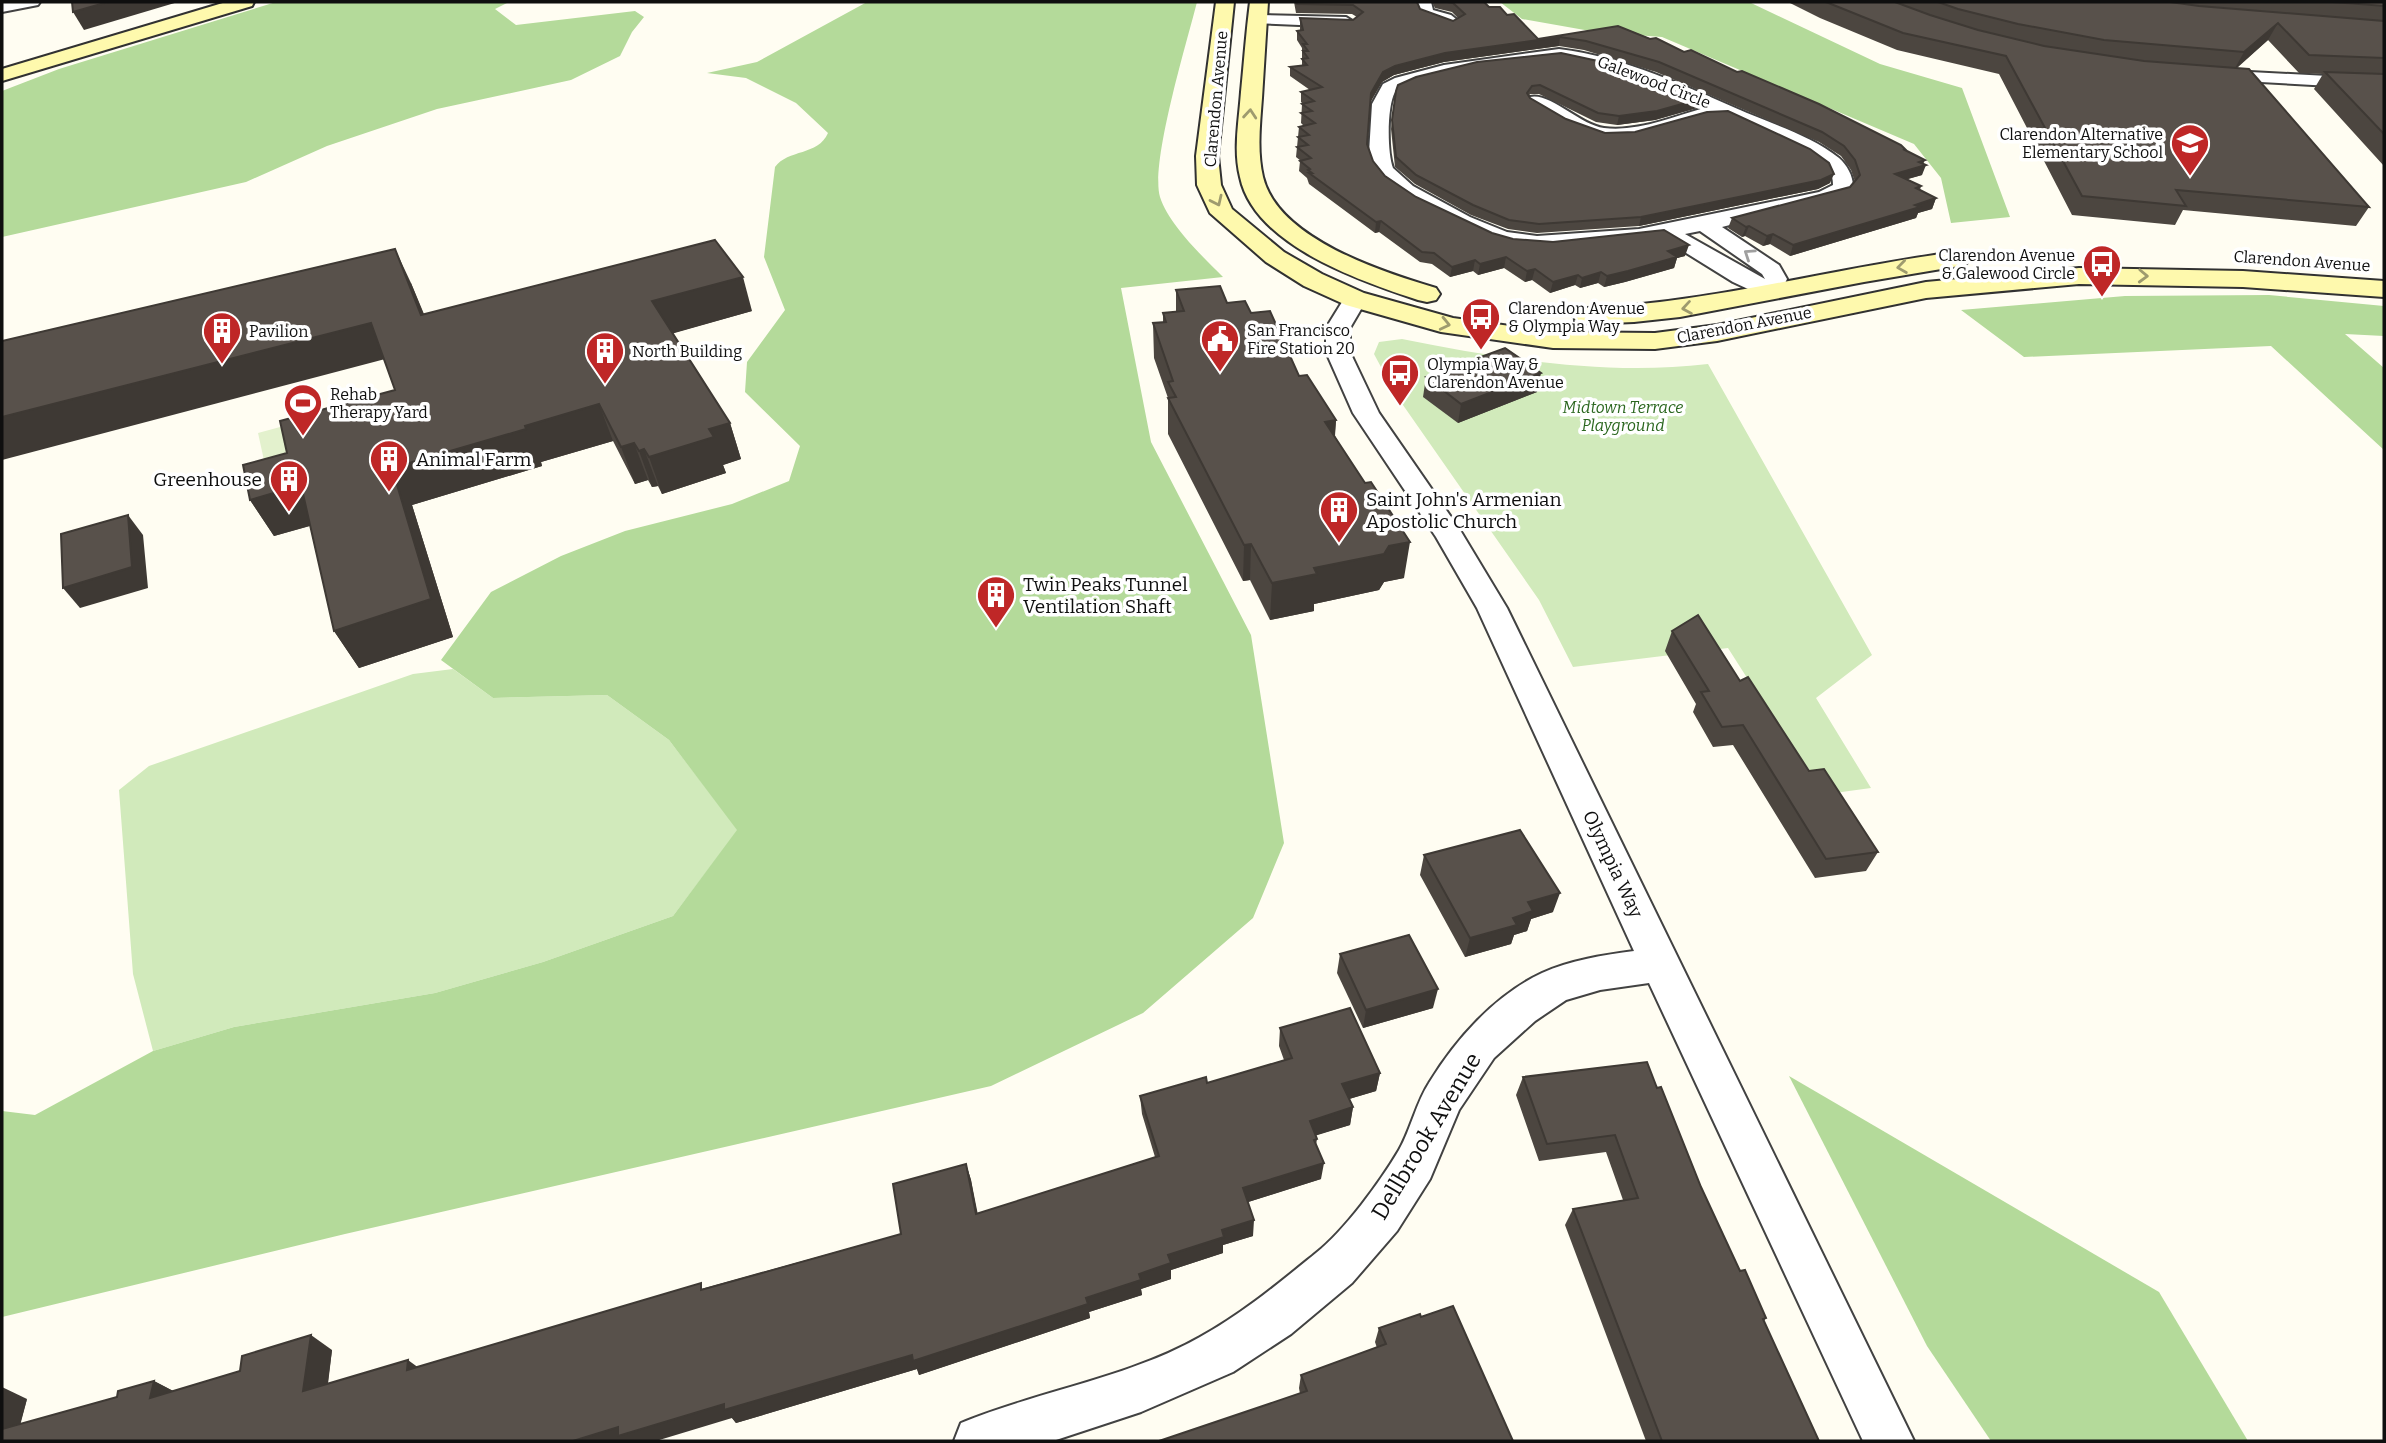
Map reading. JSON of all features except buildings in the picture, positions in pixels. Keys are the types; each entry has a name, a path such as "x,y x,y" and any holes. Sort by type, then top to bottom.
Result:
{"main road":[{"path":"2,64 211,2"},
{"path":"2,75 232,3"},
{"path":"1225,3 1258,11"},
{"name":"Clarendon Avenue","path":"1225,3 1207,156 1209,185 1222,213 1256,243 1292,269 1355,299 1451,326 1553,340 1655,341 1745,327 1865,301 1961,286 2093,276 2242,279 2384,289"},
{"path":"1221,37 1258,11"},
{"name":"Clarendon Avenue","path":"1258,11 1247,151 1250,179 1262,201 1279,220 1319,250 1368,274 1429,294 1523,312 1599,316 1678,310 1867,272 1976,258"},
{"path":"2,85 80,51"},
{"path":"1319,250 1333,275 1355,299 1429,294"},
{"path":"2053,254 2122,252"},
{"name":"Clarendon Avenue","path":"2206,254 2384,267"},
{"path":"1745,327 1771,291 1807,299 1865,301"}],"street":[{"path":"2,7 32,2"},
{"path":"1423,2 1426,13 1453,23"},
{"name":"Clarendon Avenue","path":"1258,11 1352,23"},
{"name":"Galewood Circle","path":"1559,54 1592,58 1621,66 1724,109 1821,154 1838,169 1844,182 1841,189 1825,197 1707,226 1668,233 1555,243 1511,240 1473,228 1410,191 1387,173 1380,160 1382,97 1391,86 1412,78 1559,54"},
{"path":"2189,74 2384,84"},
{"name":"Galewood Circle","path":"1536,101 1584,128 1610,134 1628,133 1724,109"},
{"path":"1668,233 1771,291 1776,279 1771,270 1707,226"},
{"name":"Olympia Way","path":"1355,299 1338,328 1338,352 1361,404 1445,528 1487,599 1889,1441"},
{"name":"Dellbrook Avenue","path":"979,1441 1166,1376 1216,1355 1274,1317 1336,1267 1381,1215 1415,1164 1443,1098 1480,1045 1521,1008 1555,986 1600,973 1661,964"}],"green space":[{"path":"276,2 509,2 495,9 516,25 635,11 644,17 632,32 620,56 571,80 437,109 327,146 246,182 2,237 2,91 59,69"},
{"path":"867,2 1197,2 1165,131 1158,180 1160,197 1171,219 1187,240 1223,277 1121,288 1151,442 1251,635 1284,843 1253,918 1143,1013 991,1086 345,1234 2,1317 2,1111 35,1115 153,1051 234,1027 435,993 543,962 673,916 737,830 669,740 607,695 493,698 441,660 491,592 561,556 625,531 732,504 789,481 800,446 745,392 747,362 785,310 764,257 775,167 787,157 817,145 828,133 796,103 746,78 707,73 757,62"},
{"path":"1500,2 1749,2 1880,64 1962,88 2010,217 1951,223 1941,178 1914,144 1662,37 1596,32 1522,19"},
{"path":"2269,295 2384,306 2384,336 2345,334 2384,368 2384,450 2271,346 2024,357 1961,310 2125,296"},
{"name":"Midtown Terrace Playground","path":"1402,339 1554,364 1631,368 1708,364 1872,655 1816,698 1871,788 1827,794 1779,728 1728,648 1573,667 1539,600 1396,395 1374,354 1379,342"},
{"name":"Rehab Therapy Yard","path":"339,411 348,441 265,465 258,433"},
{"path":"453,669 493,698 607,695 669,740 738,830 673,916 543,962 435,993 234,1027 153,1051 133,974 119,790 149,766 413,674"},
{"path":"1789,1076 2159,1292 2248,1441 1991,1441 1927,1346"}],"place":[{"name":"Clarendon Alternative Elementary School","path":"2190,177"},
{"name":"Clarendon Avenue & Galewood Circle","path":"2102,298"},
{"name":"Clarendon Avenue & Olympia Way","path":"1481,351"},
{"name":"Pavilion","path":"222,365"},
{"name":"San Francisco Fire Station 20","path":"1220,373"},
{"name":"North Building","path":"605,385"},
{"name":"Olympia Way & Clarendon Avenue","path":"1400,407"},
{"name":"Rehab Therapy Yard","path":"303,437"},
{"name":"Animal Farm","path":"389,493"},
{"name":"Greenhouse","path":"289,513"},
{"name":"Saint John's Armenian Apostolic Church","path":"1339,544"},
{"name":"Twin Peaks Tunnel Ventilation Shaft","path":"996,629"}]}
